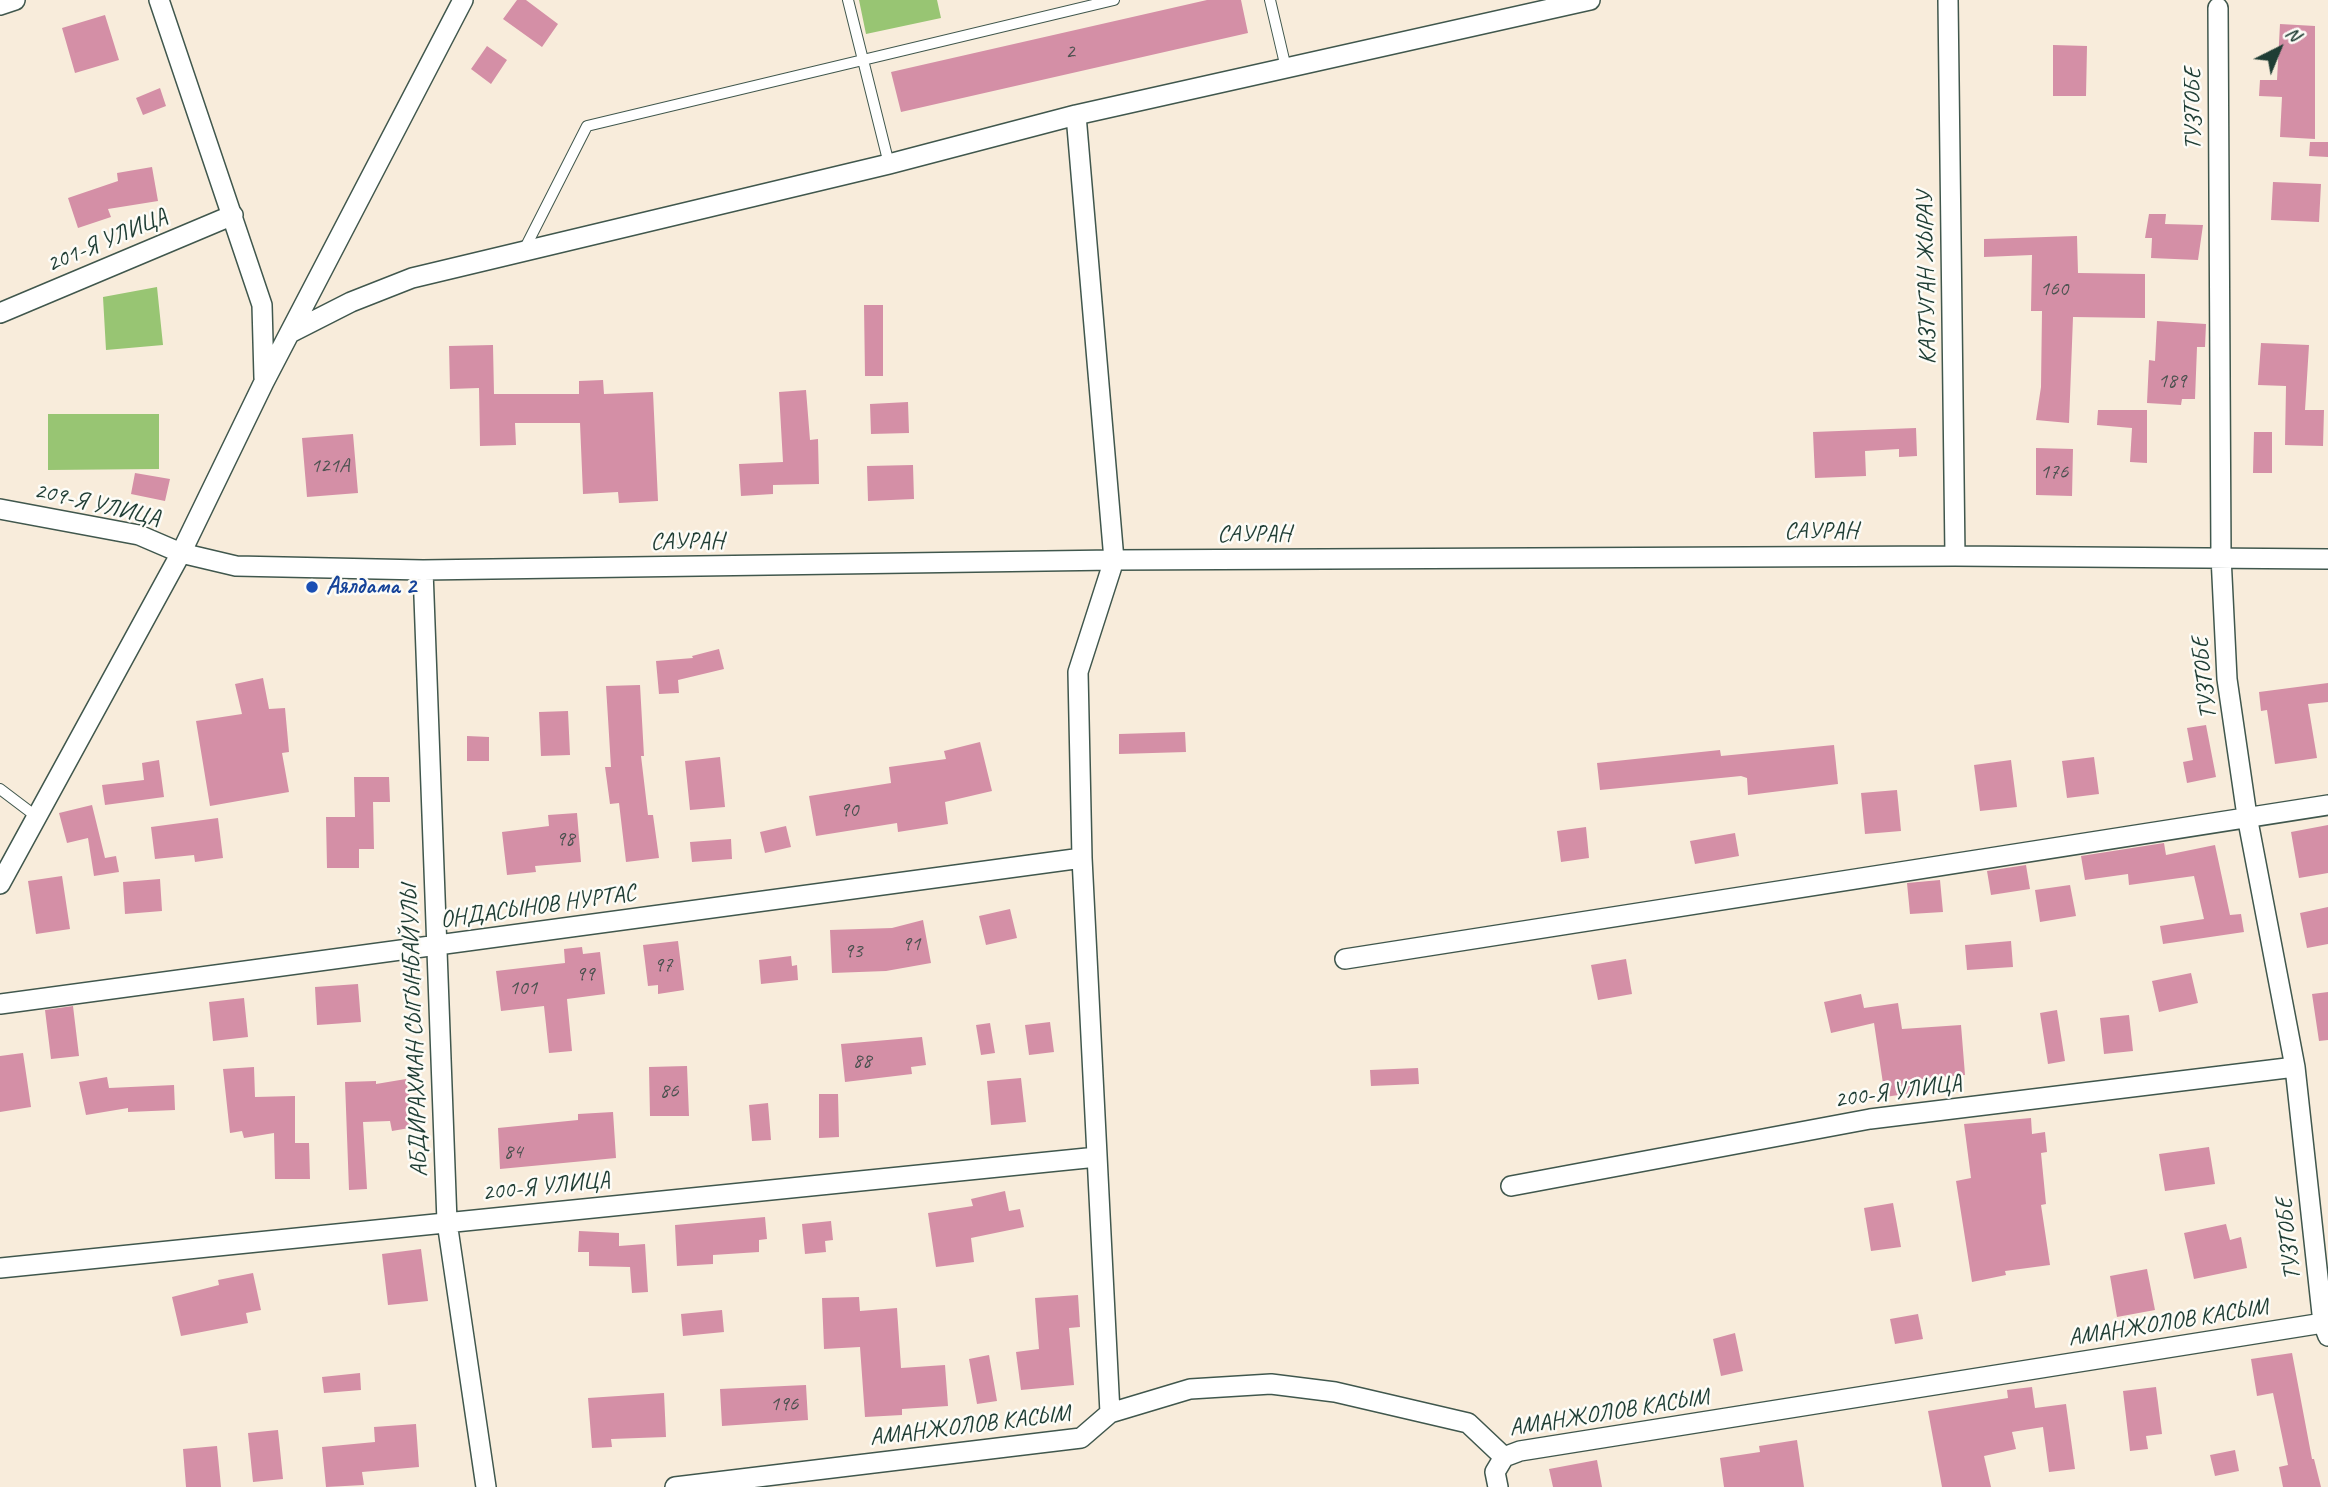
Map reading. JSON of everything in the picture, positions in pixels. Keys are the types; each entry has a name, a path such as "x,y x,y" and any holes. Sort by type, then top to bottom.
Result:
{"street":[{"path":"0,5 15,0"},
{"path":"159,0 262,305 264,382"},
{"path":"0,884 181,553 264,382 463,0"},
{"path":"290,333 351,302 412,278 889,164 1076,115 1590,0"},
{"name":"КАЗТУГАН ЖЫРАУ","path":"1948,0 1955,556"},
{"name":"ТУЗТОБЕ","path":"2218,8 2221,556 2227,679 2247,816 2295,1067 2327,1327"},
{"path":"1076,115 1114,560 1078,672 1082,858 1110,1413"},
{"name":"201-Я УЛИЦА","path":"0,313 233,215"},
{"name":"209-Я УЛИЦА","path":"0,509 139,536 181,553"},
{"name":"САУРАН","path":"181,553 236,566 423,570 1114,560 1955,556 2221,556 2328,559"},
{"name":"АБДИРАХМАН СЫГЫНБАЙУЛЫ","path":"423,570 447,1222 486,1487"},
{"path":"1345,959 2328,805"},
{"name":"ОНДАСЫНОВ НУРТАС","path":"0,1004 1082,858"},
{"name":"200-Я УЛИЦА","path":"1511,1186 1870,1119 2295,1067"},
{"name":"200-Я УЛИЦА","path":"0,1268 1097,1157"},
{"name":"АМАНЖОЛОВ КАСЫМ","path":"675,1487 1082,1438 1110,1413 1191,1389 1271,1384 1335,1392 1468,1423 1504,1457 1534,1449 2327,1327"},
{"path":"1498,1487 1495,1472 1504,1457"}],"lane":[{"path":"848,0 889,164"},
{"path":"524,250 587,126 1114,0"},
{"path":"1270,0 1286,68"},
{"path":"0,789 37,817"}],"green space":[{"path":"859,0 937,0 941,18 866,34"},
{"path":"157,287 163,345 106,350 103,297"},
{"path":"48,414 159,414 159,469 48,470"}],"building":[{"path":"517,0 526,0 558,24 542,47 503,19"},
{"path":"1207,0 1241,0 1248,33 901,112 891,72"},
{"path":"105,15 119,60 75,73 62,28"},
{"path":"2280,24 2315,26 2315,139 2280,137 2282,97 2259,96 2260,80 2277,80"},
{"path":"2053,45 2087,46 2086,96 2053,96"},
{"path":"487,46 507,60 491,84 471,69"},
{"path":"160,88 166,106 143,115 136,98"},
{"path":"2310,142 2328,142 2328,157 2309,156"},
{"path":"152,167 158,201 108,209 111,217 78,228 68,198 118,181 117,173"},
{"path":"2273,182 2321,184 2319,222 2271,220"},
{"path":"2149,214 2166,214 2165,224 2203,225 2198,260 2151,258 2152,238 2145,238"},
{"path":"2077,236 2078,273 2145,274 2145,318 2073,317 2069,423 2036,420 2041,387 2042,311 2031,311 2032,255 1984,257 1984,239"},
{"path":"864,305 883,305 883,376 865,376"},
{"path":"2157,321 2206,324 2205,347 2197,347 2195,399 2182,399 2181,405 2147,403 2149,360 2155,361"},
{"path":"2261,343 2309,345 2305,410 2324,410 2323,446 2285,445 2286,386 2258,385"},
{"path":"493,345 494,394 579,394 579,381 603,380 604,394 653,392 658,501 619,503 618,492 583,494 580,423 515,423 516,445 480,446 479,388 450,389 449,346"},
{"path":"806,390 810,440 818,439 819,484 773,485 773,494 741,496 739,464 783,462 779,392"},
{"path":"908,402 909,433 871,434 870,404"},
{"path":"2098,410 2147,410 2147,463 2130,462 2132,428 2097,425"},
{"path":"1916,428 1917,456 1899,457 1899,449 1865,451 1866,476 1815,478 1813,432"},
{"path":"2254,432 2272,432 2272,473 2253,473"},
{"path":"353,434 358,493 307,497 302,438"},
{"path":"2036,448 2073,449 2072,496 2036,495"},
{"path":"913,465 914,499 868,501 867,466"},
{"path":"135,473 170,479 165,501 131,494"},
{"path":"719,649 724,669 678,680 679,693 659,694 656,661 693,658 692,656"},
{"path":"263,678 269,709 285,708 289,752 282,753 289,792 210,806 196,721 242,714 235,684"},
{"path":"2328,683 2328,702 2308,704 2317,758 2275,764 2267,710 2261,711 2259,692"},
{"path":"640,685 644,756 641,756 648,815 653,815 659,858 626,862 619,803 610,804 605,767 611,767 606,686"},
{"path":"568,711 570,755 541,756 539,712"},
{"path":"2206,725 2216,777 2187,783 2183,762 2193,760 2187,728"},
{"path":"1185,732 1186,752 1119,754 1119,734"},
{"path":"467,736 489,737 489,761 467,761"},
{"path":"980,742 992,791 945,802 948,824 898,832 897,823 816,836 809,796 891,783 889,767 946,759 944,751"},
{"path":"1834,745 1838,784 1748,795 1747,778 1741,776 1600,790 1597,763 1720,750 1721,756"},
{"path":"720,757 725,807 690,810 685,761"},
{"path":"2094,757 2099,794 2067,798 2062,761"},
{"path":"159,760 164,797 105,805 102,785 144,780 142,763"},
{"path":"2011,760 2017,807 1980,811 1974,765"},
{"path":"354,777 389,777 390,802 373,802 374,849 359,849 359,868 327,868 326,817 355,817"},
{"path":"1897,790 1901,831 1865,834 1861,793"},
{"path":"92,805 105,858 116,856 119,872 94,876 88,838 67,843 59,813"},
{"path":"577,813 581,862 535,866 536,872 507,875 502,832 549,826 548,815"},
{"path":"218,818 223,858 195,862 194,855 155,859 151,827"},
{"path":"2328,825 2328,873 2299,878 2291,832"},
{"path":"786,826 791,847 765,853 760,832"},
{"path":"1586,827 1589,858 1561,862 1557,831"},
{"path":"1735,833 1739,856 1695,864 1690,841"},
{"path":"731,839 732,859 692,862 690,842"},
{"path":"2164,843 2166,855 2215,845 2230,915 2241,914 2244,932 2163,944 2160,926 2204,919 2194,876 2129,885 2128,874 2085,880 2081,856"},
{"path":"2026,865 2030,889 1991,895 1987,871"},
{"path":"62,876 70,929 36,934 28,881"},
{"path":"160,879 162,911 125,914 123,882"},
{"path":"1940,880 1943,912 1910,914 1907,883"},
{"path":"2070,885 2076,916 2040,922 2035,890"},
{"path":"2328,907 2328,944 2307,948 2300,913"},
{"path":"1010,909 1017,938 986,945 979,916"},
{"path":"923,920 931,963 886,971 832,973 830,930 892,928"},
{"path":"678,941 684,990 658,994 658,985 648,986 643,945"},
{"path":"2011,941 2013,967 1967,970 1965,945"},
{"path":"582,947 583,954 600,952 605,994 567,999 572,1051 549,1053 544,1006 501,1011 496,971 565,963 564,949"},
{"path":"791,956 792,966 797,965 798,980 761,984 759,960"},
{"path":"1626,959 1632,994 1598,1000 1591,965"},
{"path":"2191,973 2198,1003 2159,1012 2152,981"},
{"path":"358,984 361,1022 317,1025 315,987"},
{"path":"2328,992 2328,1040 2319,1041 2312,994"},
{"path":"1861,994 1864,1008 1898,1003 1902,1029 1961,1025 1965,1075 1910,1080 1912,1093 1885,1097 1874,1023 1831,1033 1824,1002"},
{"path":"244,998 248,1037 213,1041 209,1002"},
{"path":"73,1006 79,1056 51,1059 45,1010"},
{"path":"2057,1010 2065,1061 2048,1064 2040,1013"},
{"path":"2129,1015 2133,1051 2104,1054 2100,1018"},
{"path":"1050,1022 1054,1052 1029,1055 1025,1025"},
{"path":"990,1023 995,1053 981,1055 976,1025"},
{"path":"922,1037 926,1065 911,1067 912,1074 845,1082 841,1044"},
{"path":"23,1053 31,1107 0,1112 0,1056"},
{"path":"687,1066 689,1116 650,1116 649,1067"},
{"path":"254,1067 255,1097 295,1096 295,1143 309,1143 310,1179 275,1179 274,1133 244,1138 242,1131 230,1133 223,1069"},
{"path":"1418,1068 1419,1084 1371,1086 1370,1070"},
{"path":"107,1077 109,1088 174,1085 175,1110 128,1112 128,1108 86,1115 79,1082"},
{"path":"1021,1078 1026,1122 991,1125 987,1081"},
{"path":"406,1079 415,1127 392,1131 390,1121 363,1122 367,1189 349,1190 345,1082 376,1081 376,1084"},
{"path":"819,1094 838,1094 839,1137 819,1138"},
{"path":"768,1103 771,1140 752,1141 749,1105"},
{"path":"613,1112 616,1158 500,1169 498,1128 578,1120 578,1114"},
{"path":"2031,1118 2032,1134 2045,1132 2047,1152 2041,1153 2046,1204 2041,1205 2050,1265 2005,1271 2006,1275 1972,1282 1956,1181 1971,1178 1964,1124"},
{"path":"2209,1147 2215,1184 2165,1191 2159,1154"},
{"path":"1005,1191 1009,1211 1020,1209 1024,1227 971,1238 974,1262 936,1267 928,1213 973,1206 971,1199"},
{"path":"1893,1203 1901,1247 1871,1251 1864,1208"},
{"path":"765,1217 767,1239 759,1240 759,1252 713,1255 713,1264 677,1266 675,1225"},
{"path":"831,1221 833,1240 825,1241 826,1252 805,1254 802,1224"},
{"path":"2226,1224 2230,1240 2241,1237 2247,1268 2194,1279 2184,1233"},
{"path":"579,1231 619,1233 619,1246 645,1244 648,1292 632,1293 630,1267 589,1266 589,1252 578,1252"},
{"path":"421,1249 428,1301 388,1305 382,1254"},
{"path":"2147,1269 2155,1310 2117,1317 2110,1276"},
{"path":"253,1273 261,1310 246,1313 248,1323 181,1336 172,1297 219,1285 218,1280"},
{"path":"1078,1295 1080,1327 1069,1328 1074,1385 1021,1390 1016,1352 1039,1349 1035,1298"},
{"path":"859,1297 860,1311 897,1308 901,1368 945,1365 948,1406 902,1409 902,1415 865,1417 860,1347 824,1349 822,1298"},
{"path":"722,1310 724,1332 683,1336 681,1314"},
{"path":"1918,1314 1923,1339 1895,1344 1890,1319"},
{"path":"1735,1333 1743,1371 1721,1376 1713,1339"},
{"path":"2292,1353 2312,1459 2321,1487 2283,1487 2279,1467 2288,1465 2273,1393 2257,1396 2251,1359"},
{"path":"989,1355 997,1401 977,1404 969,1359"},
{"path":"360,1373 361,1390 324,1393 322,1377"},
{"path":"806,1385 808,1420 722,1426 720,1389"},
{"path":"2032,1387 2035,1408 2066,1404 2075,1469 2049,1472 2043,1427 2012,1432 2016,1449 1984,1456 1991,1487 1942,1487 1928,1411 2008,1398 2007,1390"},
{"path":"2156,1387 2162,1434 2146,1436 2148,1449 2130,1451 2123,1391"},
{"path":"664,1393 666,1437 611,1439 612,1447 592,1448 588,1398"},
{"path":"416,1424 419,1467 362,1472 364,1485 326,1487 322,1447 375,1442 374,1427"},
{"path":"278,1430 283,1479 253,1482 248,1433"},
{"path":"1797,1440 1804,1487 1724,1487 1720,1458 1760,1452 1759,1446"},
{"path":"217,1446 221,1487 186,1487 183,1449"},
{"path":"2235,1450 2239,1471 2215,1476 2210,1455"},
{"path":"1597,1460 1602,1487 1553,1487 1549,1469"}],"place":[{"name":"Аялдама 2","path":"312,587"}]}
